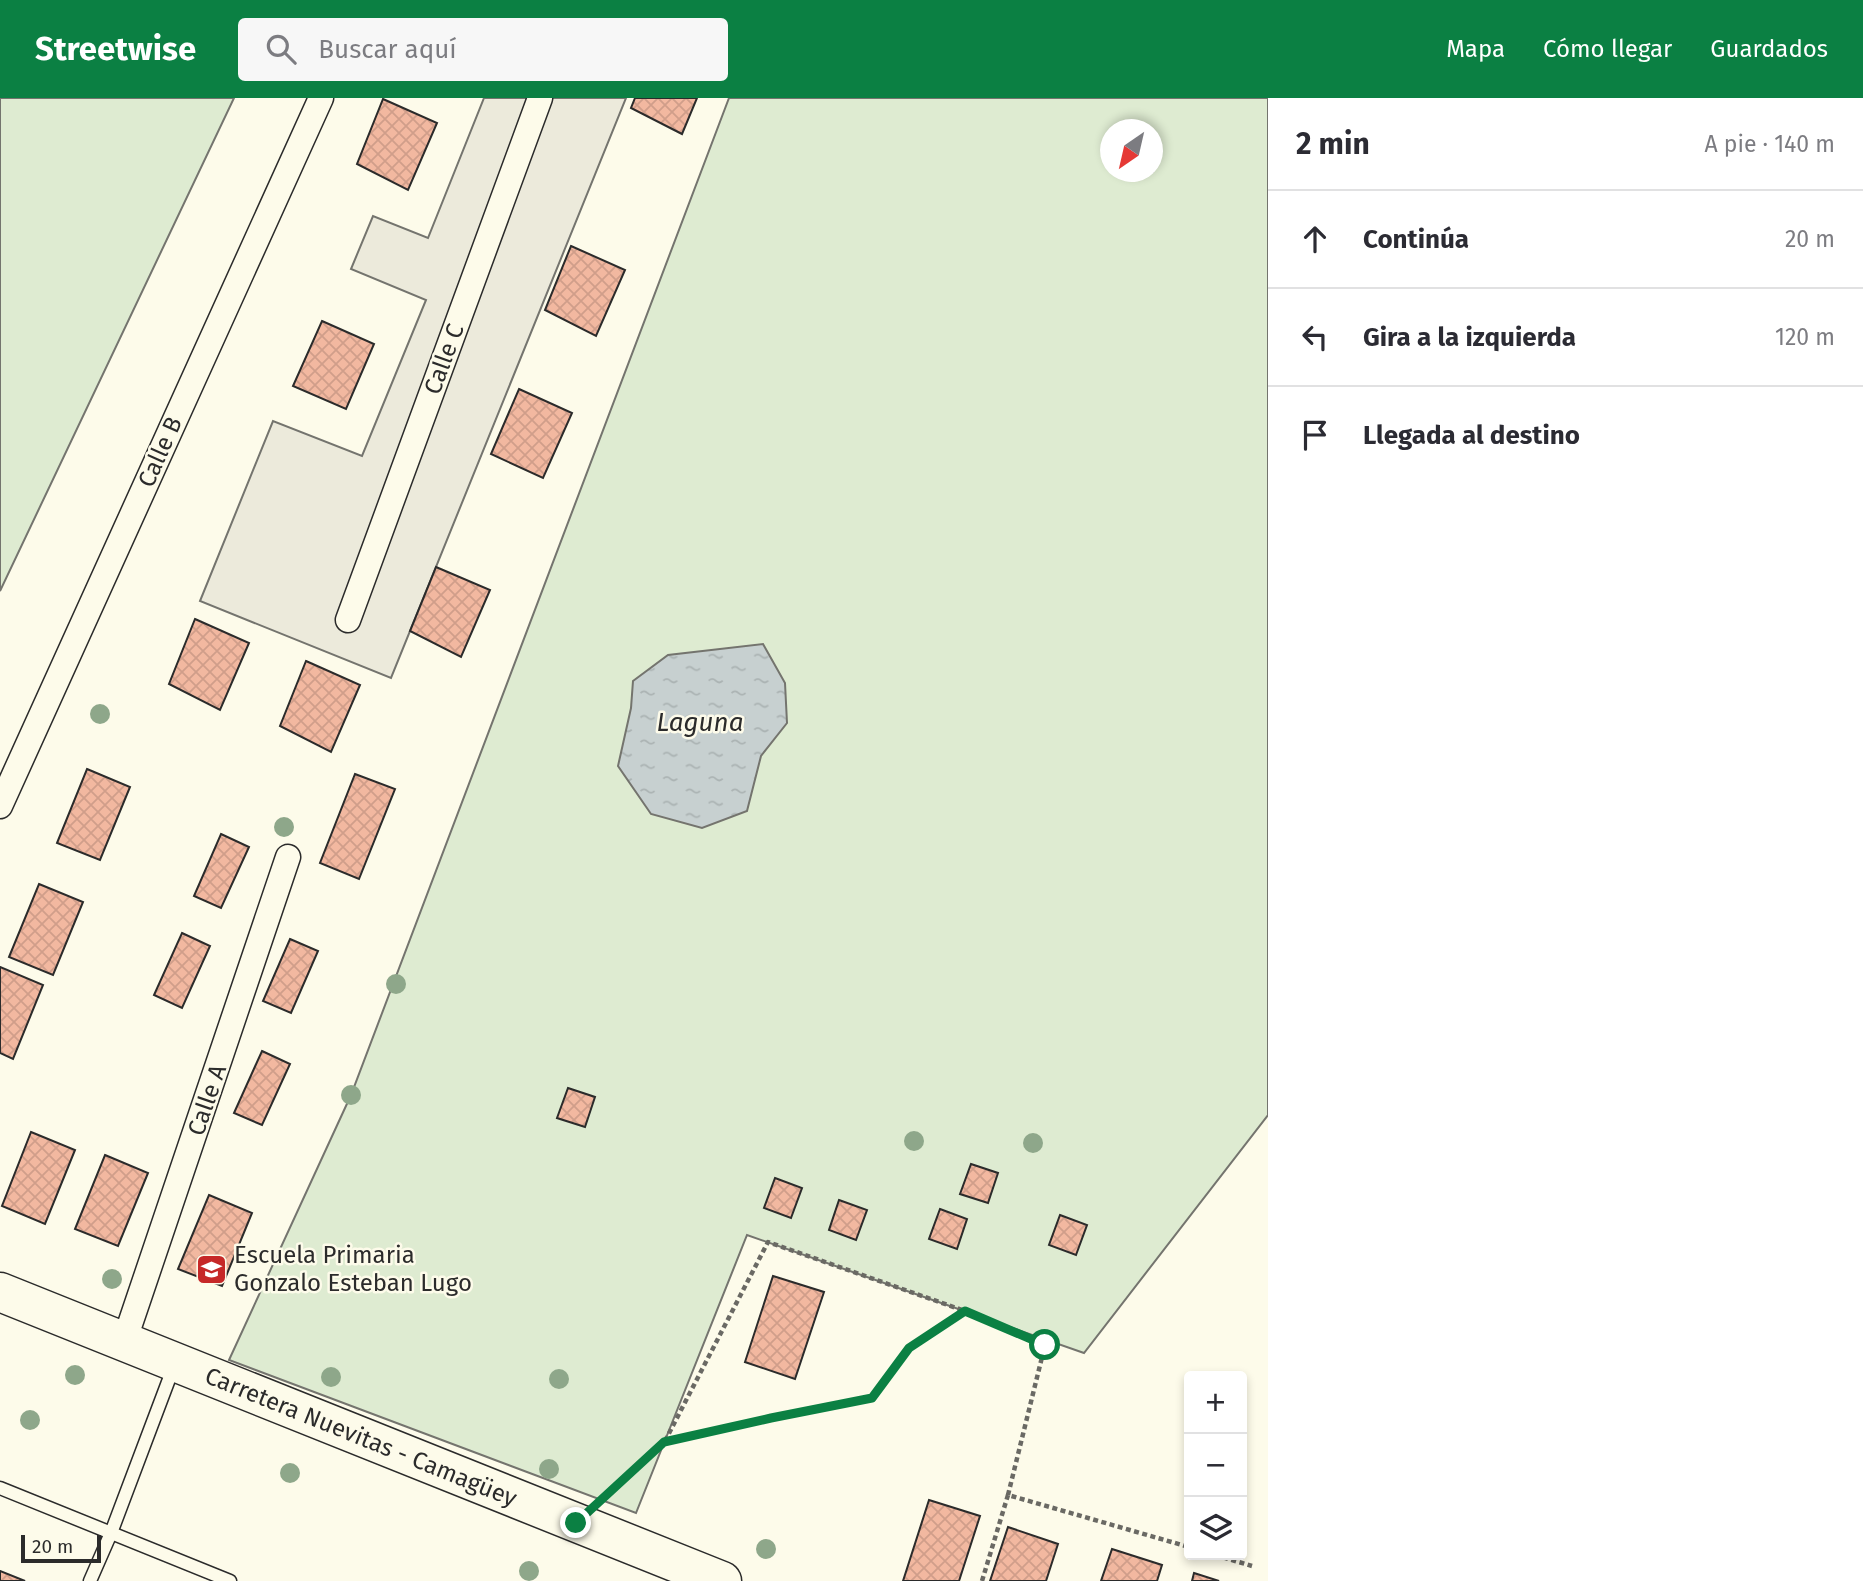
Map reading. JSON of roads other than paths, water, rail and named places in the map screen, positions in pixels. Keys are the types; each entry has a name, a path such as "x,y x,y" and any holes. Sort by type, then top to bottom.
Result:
{"highway":[{"name":"Carretera Nuevitas - Camagüey","path":"0,1292 722,1581"}],"street":[{"name":"Calle B","path":"0,806 321,98"},
{"name":"Calle C","path":"348,620 540,98"},
{"name":"Calle A","path":"124,1342 288,857"}],"lane":[{"path":"90,1581 111,1533 175,1362"},
{"path":"0,1488 230,1581"}],"water":[{"name":"Laguna","path":"763,644 785,683 787,723 761,756 747,811 702,828 651,814 618,766 631,708 633,681 668,655"}],"place":[{"name":"Escuela Primaria Gonzalo Esteban Lugo","path":"211,1269"}]}
